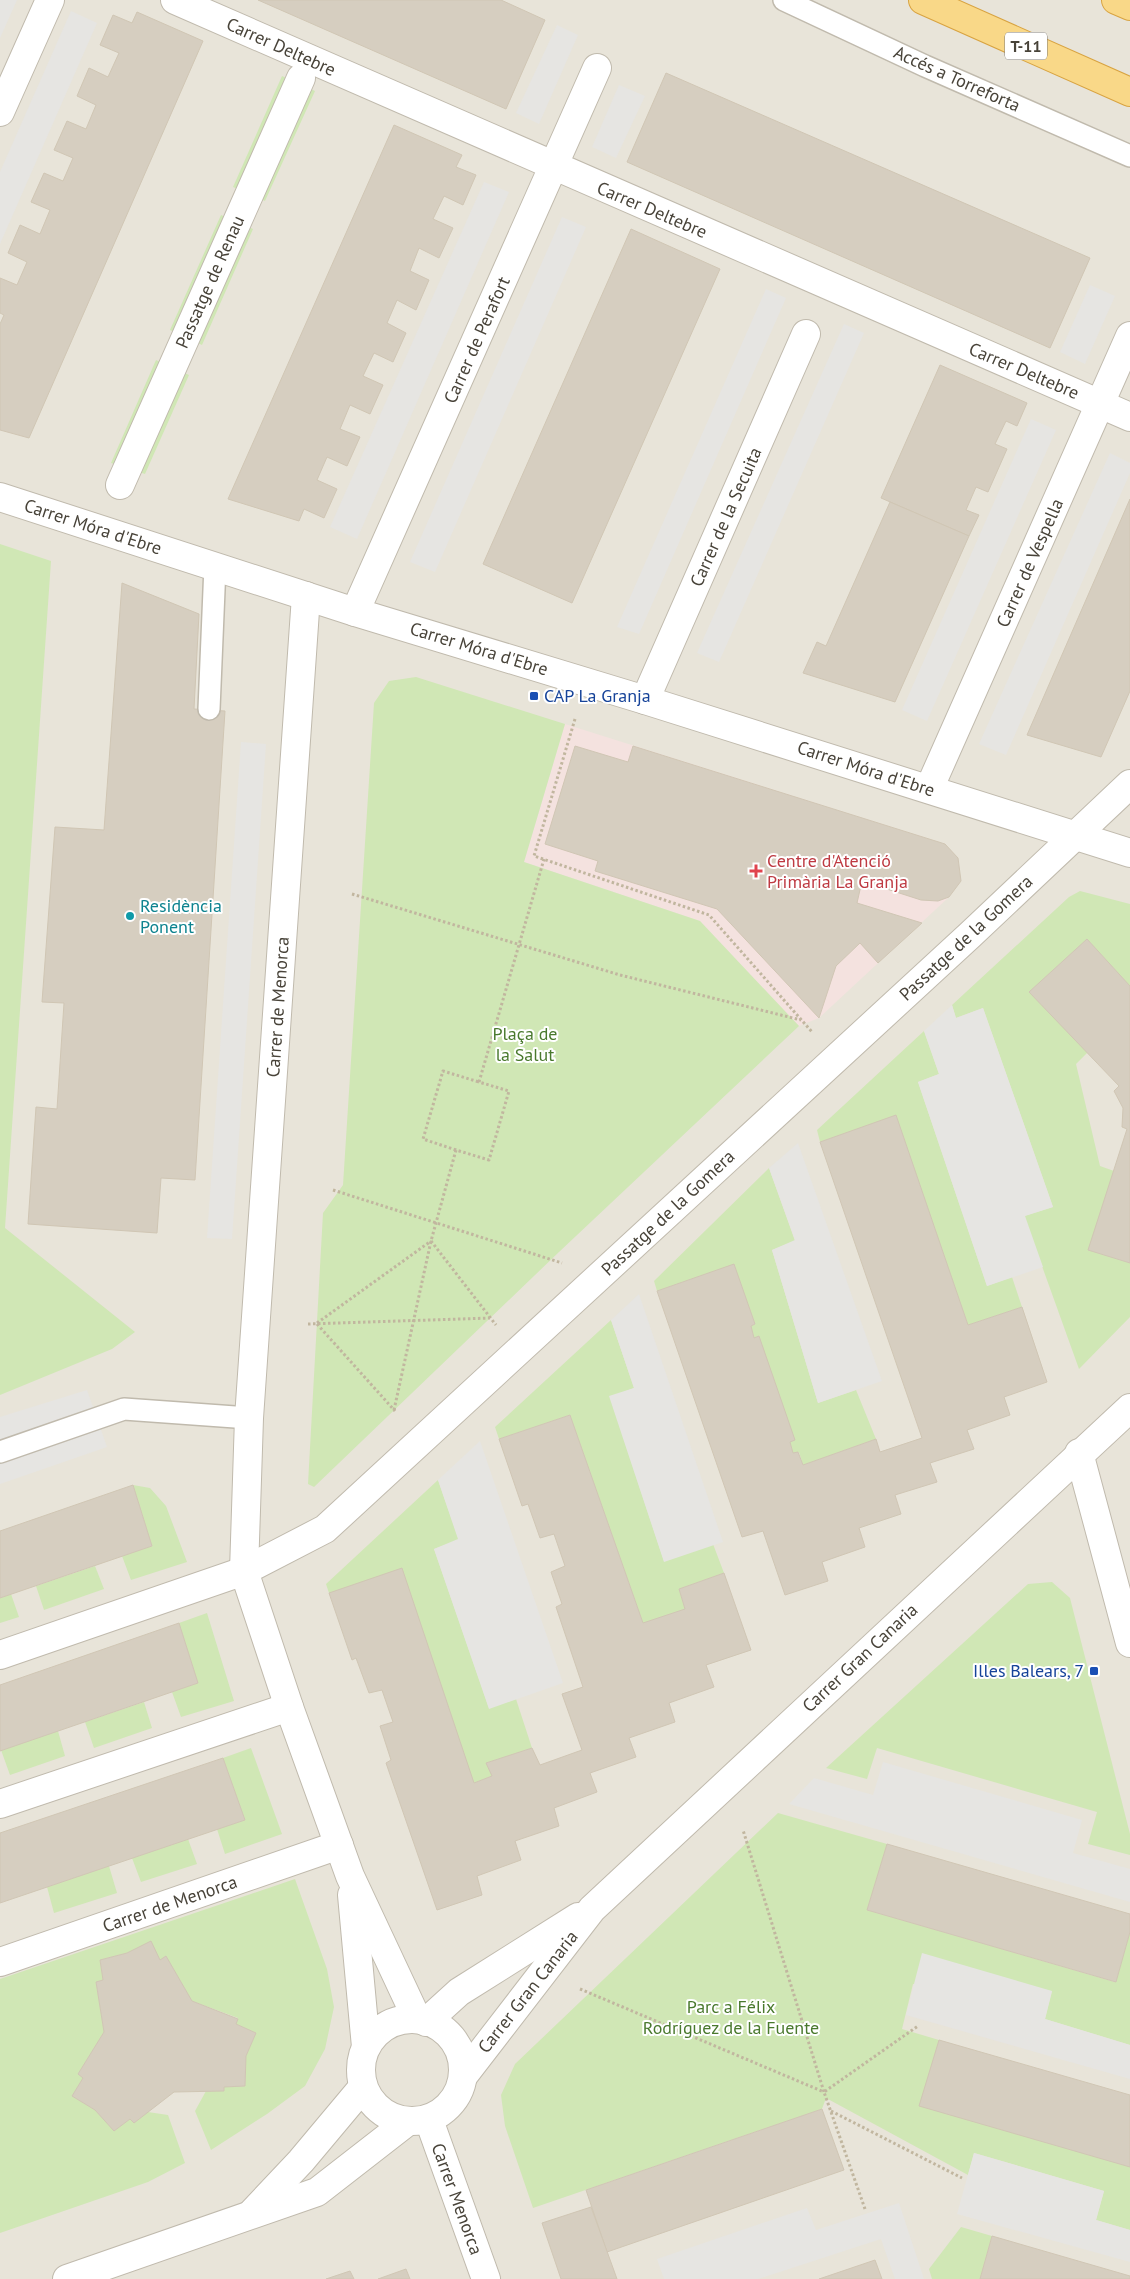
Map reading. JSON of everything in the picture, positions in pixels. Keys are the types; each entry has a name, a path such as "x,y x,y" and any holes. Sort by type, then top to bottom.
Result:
{"highway":[{"name":"T-11","path":"923,0 1130,92"},
{"path":"1116,0 1130,6"}],"street":[{"path":"0,112 50,0"},
{"name":"Carrer Deltebre","path":"175,0 1130,417"},
{"name":"Carrer de Perafort","path":"355,612 597,68"},
{"name":"Passatge de Renau","path":"120,485 301,78"},
{"name":"Carrer de la Secuita","path":"645,700 806,334"},
{"name":"Carrer de Vespella","path":"929,789 1130,336"},
{"name":"Carrer Móra d'Ebre","path":"0,498 355,612 645,700 1130,853"},
{"name":"Carrer de Menorca","path":"306,596 249,1418 244,1571 289,1707 350,1876 422,2020"},
{"name":"Passatge de la Gomera","path":"244,1571 325,1529 1130,784"},
{"name":"Carrer Gran Canaria","path":"464,2075 592,1909 1079,1453 1130,1408"},
{"path":"1079,1453 1130,1643"},
{"path":"0,1655 244,1571"},
{"path":"0,1804 289,1707"},
{"name":"Carrer de Menorca","path":"0,1962 339,1845"},
{"name":"Carrer de Menorca","path":"350,1876 366,2047"},
{"name":"Carrer Gran Canaria","path":"422,2020 460,1992 592,1909"},
{"path":"67,2279 316,2192 418,2121 446,2109 458,2094 464,2075 462,2056 452,2038 437,2025 422,2020 396,2021 379,2031 366,2047 360,2067 363,2087 373,2104 388,2116 418,2121"},
{"path":"250,2215 301,2162 363,2087"},
{"name":"Carrer Menorca","path":"418,2121 486,2279"}],"lane":[{"name":"Accés a Torreforta","path":"784,0 925,66 1130,156"},
{"path":"209,709 216,566"},
{"path":"0,1452 124,1409 249,1418"}],"path":[{"path":"575,719 534,856 709,915 817,1037"},
{"path":"479,1082 544,859"},
{"path":"352,894 620,975 801,1020"},
{"path":"443,1071 509,1091 489,1160 456,1150 423,1139 443,1071"},
{"path":"316,1324 394,1410 431,1241 456,1150"},
{"path":"333,1190 565,1264"},
{"path":"308,1324 490,1318 431,1241"},
{"path":"316,1324 431,1241"},
{"path":"743,1830 824,2092 865,2210"},
{"path":"580,1989 824,2092"},
{"path":"824,2092 918,2026"},
{"path":"831,2111 962,2178"}],"shaded area":[{"path":"0,0 1130,0 1130,2279 0,2279"},
{"path":"0,0 17,0 0,38"},
{"path":"71,11 97,23 0,244 0,172"},
{"path":"557,25 578,35 539,124 516,113"},
{"path":"619,85 645,96 616,158 592,147"},
{"path":"484,182 509,192 357,539 330,527"},
{"path":"562,217 586,227 435,572 410,562"},
{"path":"1090,285 1115,296 1085,364 1060,352"},
{"path":"766,289 786,298 639,634 617,627"},
{"path":"844,324 864,333 719,662 697,653"},
{"path":"1031,419 1056,430 927,721 902,710"},
{"path":"1110,453 1130,463 1130,473 1006,755 979,744"},
{"name":"Centre d'Atenció Primària La Granja","path":"565,724 945,844 958,858 961,881 949,897 819,1018 799,1026 700,921 524,862"},
{"path":"241,742 266,744 232,1239 207,1238"},
{"path":"952,1005 956,1018 983,1008 1053,1207 1025,1216 1043,1267 987,1286 918,1082 939,1074 924,1031"},
{"path":"798,1143 882,1381 818,1403 772,1250 795,1240 769,1168"},
{"path":"639,1294 723,1542 664,1562 609,1396 634,1388 611,1320"},
{"path":"87,1390 107,1447 0,1484 0,1417"},
{"path":"480,1441 563,1683 489,1709 434,1549 458,1539 438,1480"},
{"path":"883,1762 1082,1820 1073,1853 1130,1869 1130,1902 789,1804 814,1778 873,1795"},
{"path":"922,1953 1052,1991 1045,2019 1130,2045 1130,2079 906,2015"},
{"path":"974,2153 1104,2191 1096,2220 1130,2230 1130,2262 957,2214"},
{"path":"899,2203 924,2279 895,2279 881,2239 758,2279 664,2279 657,2259 807,2208 816,2230"}],"green space":[{"path":"282,76 315,91 265,201 233,187"},
{"path":"221,215 253,229 202,345 170,330"},
{"path":"156,360 189,375 145,474 111,463"},
{"path":"0,544 51,561 5,1228 135,1332 112,1349 0,1395"},
{"name":"Plaça de la Salut","path":"416,677 565,724 524,862 700,921 799,1026 559,1252 314,1487 308,1484 323,1213 343,1185 374,703 389,681"},
{"path":"1080,891 1130,904 1130,986 1087,939 1029,992 1088,1052 1076,1064 1100,1166 1114,1171 1089,1250 1130,1263 1130,1317 1079,1369 1024,1216 1053,1207 983,1008 956,1018 952,1005 1069,897"},
{"path":"924,1031 939,1074 918,1082 987,1286 1012,1277 1022,1307 968,1325 896,1116 820,1142 817,1130"},
{"path":"769,1168 795,1241 772,1250 818,1403 856,1390 876,1439 803,1465 799,1452 793,1453 759,1336 754,1338 751,1326 755,1324 734,1265 657,1291 654,1281"},
{"path":"611,1320 634,1388 610,1397 664,1561 713,1544 724,1573 679,1589 685,1609 643,1623 570,1415 499,1439 495,1427"},
{"path":"438,1480 459,1540 434,1549 489,1708 516,1699 532,1748 487,1763 492,1776 474,1783 329,1593 326,1584"},
{"path":"133,1485 150,1488 166,1506 187,1562 131,1580 122,1556 152,1546"},
{"path":"95,1566 104,1589 44,1610 36,1586"},
{"path":"1052,1582 1070,1598 1130,1834 1130,1855 1088,1844 1097,1812 877,1748 867,1779 826,1768 1028,1584"},
{"path":"11,1594 19,1617 0,1623 0,1598"},
{"path":"207,1613 234,1701 181,1717 172,1692 198,1683 179,1623"},
{"path":"144,1702 152,1728 94,1748 85,1722"},
{"path":"58,1731 65,1756 10,1775 1,1750"},
{"path":"251,1748 282,1834 225,1854 217,1829 245,1820 223,1758"},
{"name":"Parc a Félix Rodríguez de la Fuente","path":"778,1813 887,1844 867,1910 1115,1982 1130,1932 1130,2045 1045,2019 1052,1991 913,1984 902,2029 939,2040 1130,2167 1130,2230 1096,2220 1104,2191 974,2153 968,2175 826,2098 822,2109 533,2208 505,2126 501,2095 515,2064"},
{"path":"188,1839 197,1864 141,1882 132,1858"},
{"path":"109,1866 117,1893 54,1913 47,1887"},
{"path":"295,1879 327,1969 334,2007 325,2049 305,2086 267,2114 211,2150 195,2111 206,2091 224,2091 224,2087 245,2086 246,2056 256,2033 236,2024 238,2018 192,2001 166,1956 160,1960 151,1942 127,1953 100,1960 103,1980 96,1982 104,2032 78,2074 83,2078 72,2096 95,2110 114,2131 130,2119 134,2123 148,2112 168,2115 185,2163 148,2182 0,2233 0,1979"},
{"path":"961,2227 992,2236 980,2279 932,2279 929,2269"}],"building":[{"path":"258,0 501,0 545,20 506,109"},
{"path":"137,12 203,41 29,438 0,430 0,324 4,315 0,313 0,278 17,285 27,262 8,253 20,225 40,234 50,210 31,202 44,173 63,181 73,158 54,150 67,121 86,129 96,105 77,96 89,68 108,77 119,53 100,45 113,15 132,23"},
{"path":"666,73 1090,258 1050,348 627,162"},
{"path":"394,125 462,155 456,167 476,175 463,205 444,196 433,219 453,228 439,258 419,248 410,271 429,280 416,310 397,300 387,323 406,333 393,362 374,353 363,376 383,385 370,414 350,405 340,429 360,437 347,466 327,457 317,480 337,489 324,518 304,509 299,521 228,499"},
{"path":"631,229 720,269 572,603 483,564"},
{"path":"940,365 1027,403 1017,426 1006,421 995,444 1007,449 988,492 976,487 966,510 979,515 969,536 881,498"},
{"path":"1130,499 1130,691 1101,757 1027,735"},
{"path":"890,502 969,536 895,702 803,673 817,642 826,646"},
{"name":"Residència Ponent","path":"122,583 199,614 194,709 225,711 195,1180 161,1178 157,1233 28,1224 36,1107 57,1109 64,1003 42,1002 55,827 104,830"},
{"name":"Centre d'Atenció Primària La Granja","path":"575,746 628,762 633,746 945,844 958,858 961,881 949,897 938,901 921,900 862,881 857,903 922,923 878,963 860,943 836,966 819,1018 717,909 595,871 598,861 545,844"},
{"path":"1087,939 1130,986 1130,1263 1088,1250 1127,1129 1122,1127 1123,1108 1114,1091 1119,1086 1029,992"},
{"path":"896,1115 968,1325 1022,1307 1047,1382 1004,1397 1010,1415 967,1430 974,1449 930,1463 937,1482 895,1495 901,1514 859,1528 865,1547 822,1562 828,1581 785,1595 763,1531 742,1537 657,1291 734,1264 755,1324 751,1326 754,1338 759,1336 795,1440 790,1442 793,1453 798,1452 803,1465 876,1439 880,1452 922,1438 820,1142"},
{"path":"570,1415 643,1623 685,1609 679,1589 724,1573 751,1650 706,1665 714,1687 669,1703 675,1722 629,1738 636,1757 590,1773 597,1792 554,1808 559,1826 515,1841 521,1860 477,1876 482,1895 437,1910 386,1763 391,1760 380,1726 393,1722 382,1690 369,1693 356,1658 352,1660 329,1593 402,1568 474,1783 492,1776 486,1763 532,1748 540,1765 582,1750 562,1694 583,1687 556,1607 562,1604 551,1572 565,1566 554,1534 540,1538 528,1504 522,1506 499,1439"},
{"path":"133,1485 152,1546 0,1598 0,1531"},
{"path":"179,1623 198,1683 0,1751 0,1685"},
{"path":"223,1758 245,1820 0,1903 0,1833"},
{"path":"887,1844 1130,1914 1130,1932 1116,1982 867,1910"},
{"path":"151,1941 160,1960 166,1956 192,2001 238,2019 236,2024 256,2033 246,2056 245,2086 224,2087 224,2091 174,2092 134,2123 130,2119 114,2131 95,2110 72,2096 83,2078 78,2074 104,2032 96,1982 103,1980 100,1960 127,1953"},
{"path":"939,2040 1130,2095 1130,2167 919,2106"},
{"path":"822,2109 844,2170 607,2252 586,2190"},
{"path":"591,2207 617,2279 561,2279 542,2223"},
{"path":"992,2236 1130,2276 1130,2279 980,2279"},
{"path":"875,2260 882,2279 819,2279"},
{"path":"406,2269 410,2279 378,2279"},
{"path":"350,2271 354,2279 326,2279"}],"place":[{"name":"CAP La Granja","path":"534,696"},
{"name":"Centre d'Atenció Primària La Granja","path":"756,871"},
{"name":"Residència Ponent","path":"130,916"},
{"name":"Illes Balears, 7","path":"1094,1671"}]}
